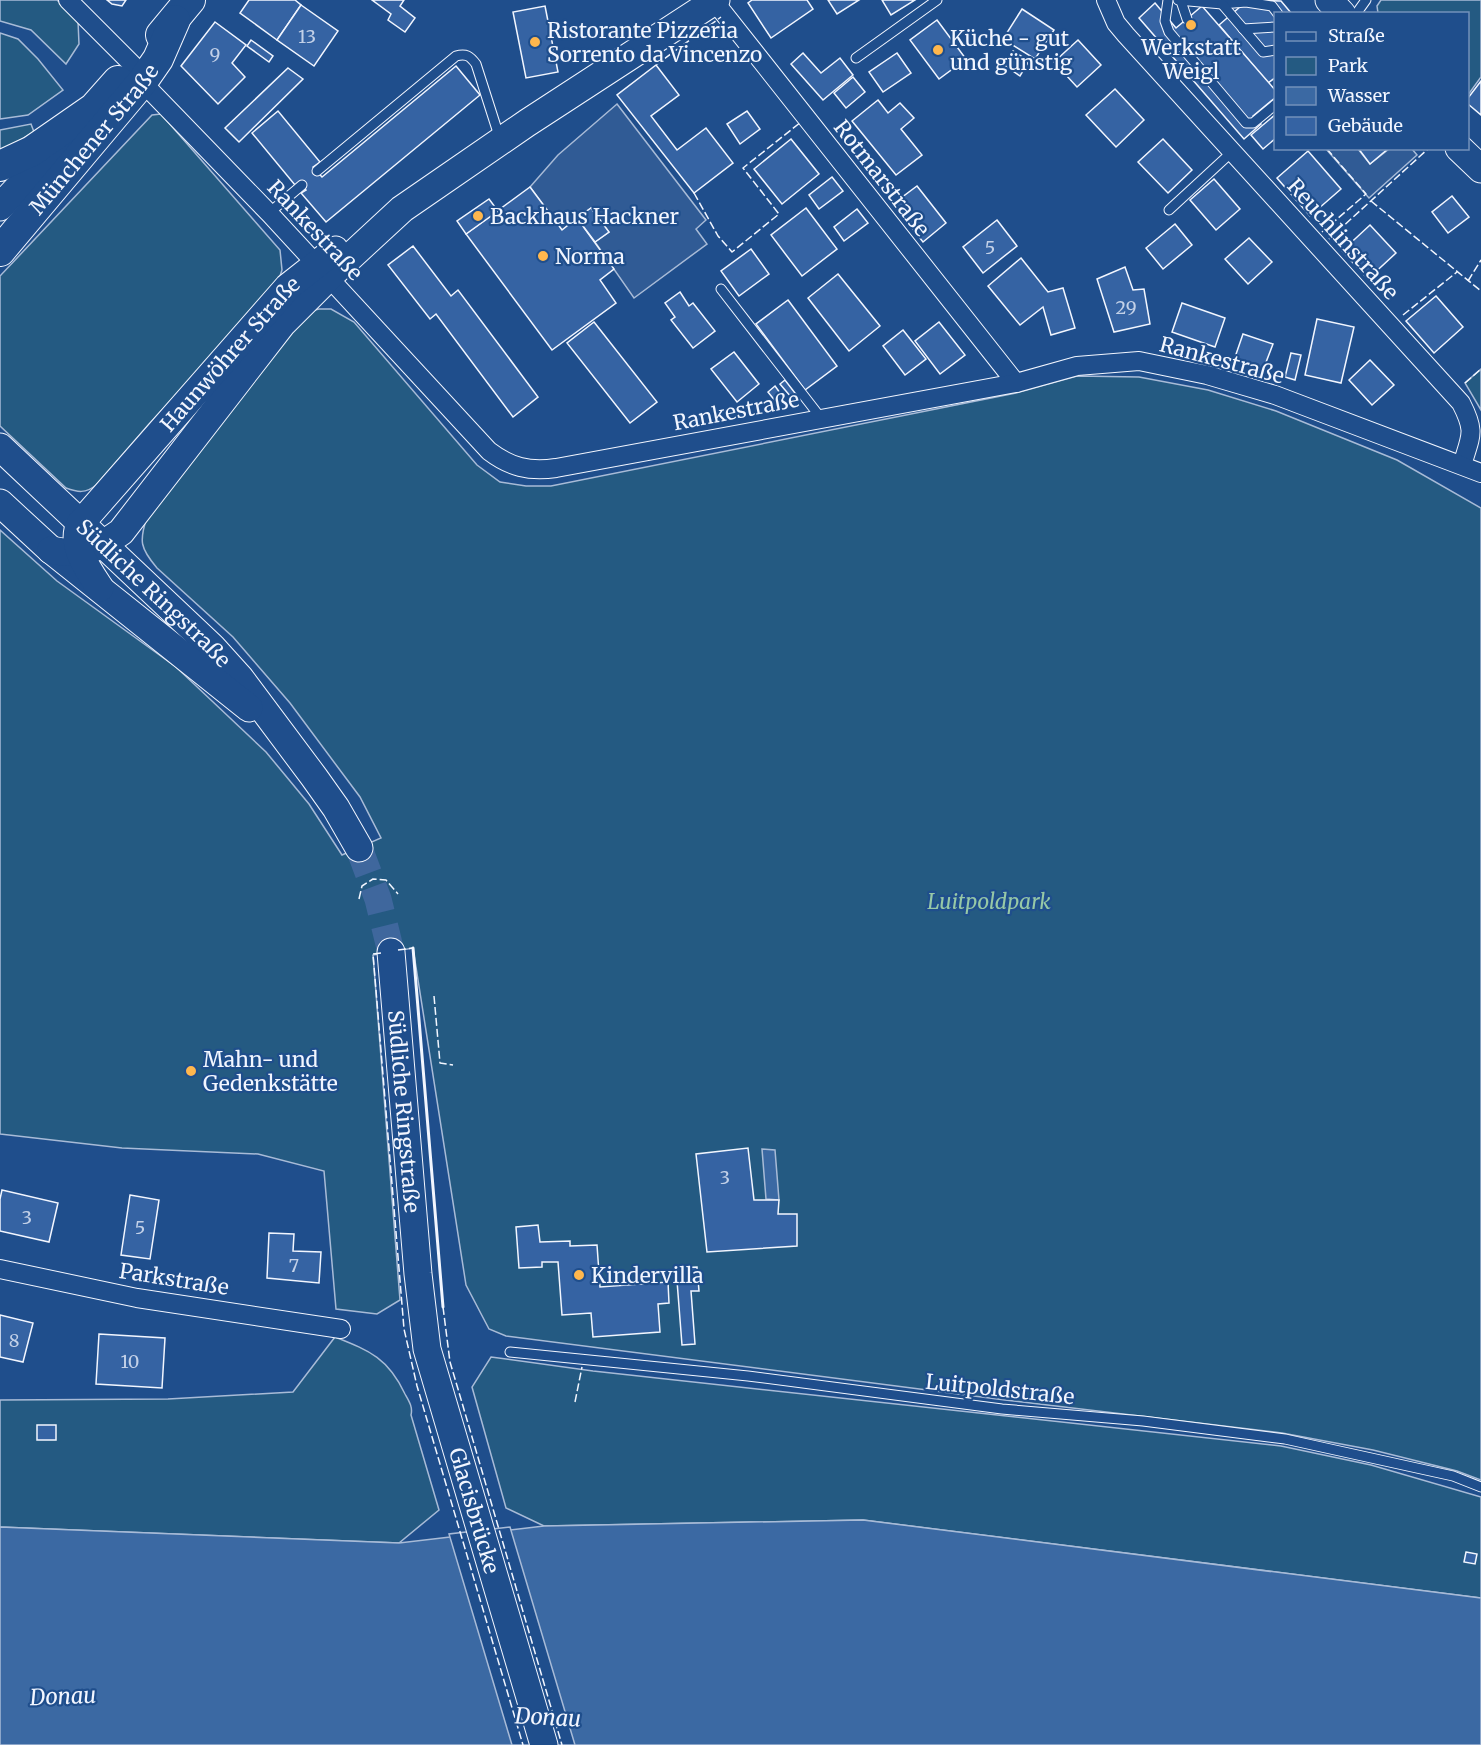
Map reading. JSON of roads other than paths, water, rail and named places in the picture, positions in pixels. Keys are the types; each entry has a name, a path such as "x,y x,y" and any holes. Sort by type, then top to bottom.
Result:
{"main road":[{"path":"1329,0 1340,12"},
{"name":"Haunwöhrer Straße","path":"101,543 282,324 322,271 363,229 402,209 501,141 715,1"},
{"name":"Münchener Straße","path":"0,251 183,10"},
{"name":"Münchener Straße","path":"0,207 94,108 137,73"},
{"path":"0,166 32,151 94,108"},
{"path":"1462,150 1481,169"},
{"name":"Haunwöhrer Straße","path":"80,524 288,287 322,271"},
{"name":"Südliche Ringstraße","path":"0,447 101,543 121,551 134,573 212,647 240,678 336,808 359,848"},
{"name":"Südliche Ringstraße","path":"0,503 51,550 234,695 294,750"},
{"path":"51,550 64,553 101,543"},
{"name":"Südliche Ringstraße","path":"100,588 101,543"},
{"name":"Südliche Ringstraße","path":"391,952 418,1274"},
{"name":"Glacisbrücke","path":"418,1274 427,1349 544,1745"}],"street":[{"name":"Rankestraße","path":"68,0 489,451 502,461 519,468 539,470 556,468 1016,383 1077,366 1139,361 1207,375 1275,395 1481,473"},
{"name":"Reuchlinstraße","path":"1106,0 1116,23 1126,36 1461,403 1472,431 1462,465"},
{"name":"Rotmarstraße","path":"715,1 1016,383"},
{"name":"Parkstraße","path":"0,1269 137,1298 341,1329"}],"lane":[{"path":"856,58 937,0"},
{"path":"1168,0 1166,27 1169,32 1246,123 1253,123 1274,105"},
{"path":"1166,15 1179,1"},
{"path":"1179,1 1222,4 1246,2 1272,6 1276,12"},
{"path":"1179,1 1187,19"},
{"path":"1222,4 1263,52 1274,50"},
{"path":"1243,29 1274,27"},
{"path":"317,171 456,56 463,54 470,56 476,63 501,141"},
{"path":"1169,210 1233,151"},
{"path":"269,213 302,185"},
{"path":"722,289 821,418"},
{"name":"Luitpoldstraße","path":"510,1352 748,1376 1002,1409 1143,1421 1285,1439 1453,1476 1481,1487"}],"water":[{"path":"762,1149 775,1150 779,1200 766,1199"},
{"name":"Donau","path":"863,1520 1481,1598 1481,1745 0,1745 0,1527 399,1543 544,1526"}],"tunnel":[{"path":"359,848 378,899 391,952"}],"place":[{"name":"Werkstatt Weigl","path":"1191,25"},
{"name":"Ristorante Pizzeria Sorrento da Vincenzo","path":"535,42"},
{"name":"Küche - gut und günstig","path":"938,50"},
{"name":"Backhaus Hackner","path":"478,216"},
{"name":"Norma","path":"543,256"},
{"name":"Mahn- und Gedenkstätte","path":"191,1071"},
{"name":"Kindervilla","path":"579,1275"}],"park label":[{"name":"Luitpoldpark","path":"989,901"}]}
